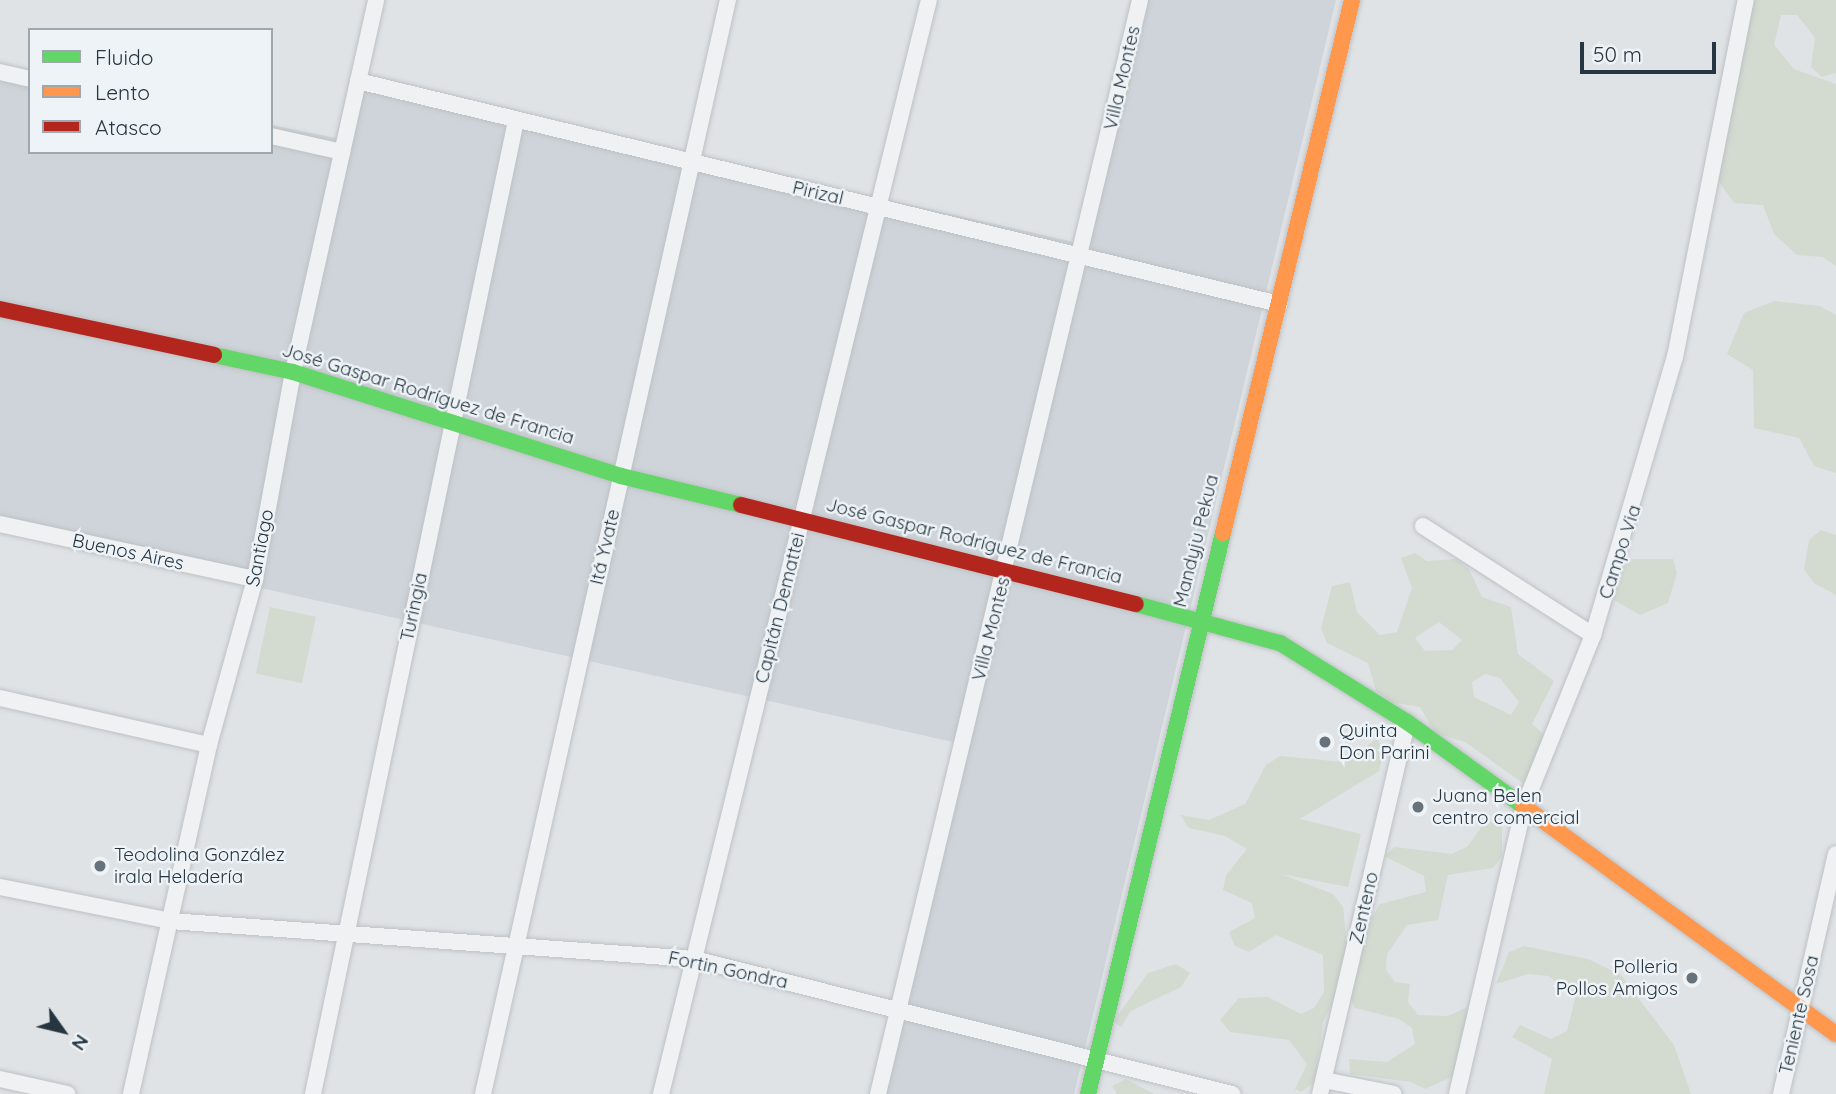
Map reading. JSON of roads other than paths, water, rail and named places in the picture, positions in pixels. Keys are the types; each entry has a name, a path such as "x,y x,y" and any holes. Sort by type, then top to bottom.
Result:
{"street":[{"name":"Santiago","path":"131,1094 209,745 255,579 293,372 376,0"},
{"name":"Itá Yvate","path":"483,1094 728,0"},
{"name":"Capitán Demattei","path":"661,1094 929,0"},
{"name":"Villa Montes","path":"878,1094 1082,255 1140,0"},
{"name":"Mandyju Pekua","path":"1088,1094 1198,621 1279,304 1352,0"},
{"name":"Campo Via","path":"1457,1094 1524,806 1593,635 1675,357 1746,0"},
{"path":"0,72 28,79"},
{"name":"Pirizal","path":"358,81 1279,304"},
{"name":"Turingia","path":"313,1094 516,121"},
{"path":"273,136 342,152"},
{"name":"José Gaspar Rodríguez de Francia","path":"0,309 293,372 621,476 1005,568 1198,621 1305,655 1407,722 1836,1034"},
{"name":"Buenos Aires","path":"0,524 255,579"},
{"path":"1423,526 1593,635"},
{"path":"0,698 209,745"},
{"name":"Zenteno","path":"1322,1087 1407,722"},
{"name":"Teniente Sosa","path":"1781,1094 1836,855"},
{"name":"Fortin Gondra","path":"0,887 170,921 517,943 694,959 1232,1094"},
{"path":"0,1079 67,1094"},
{"path":"1322,1087 1394,1094"}],"place":[{"name":"Quinta Don Parini","path":"1325,742"},
{"name":"Juana Belen centro comercial","path":"1418,807"},
{"name":"Teodolina González irala Heladería","path":"100,866"},
{"name":"Polleria Pollos Amigos","path":"1692,978"}]}
